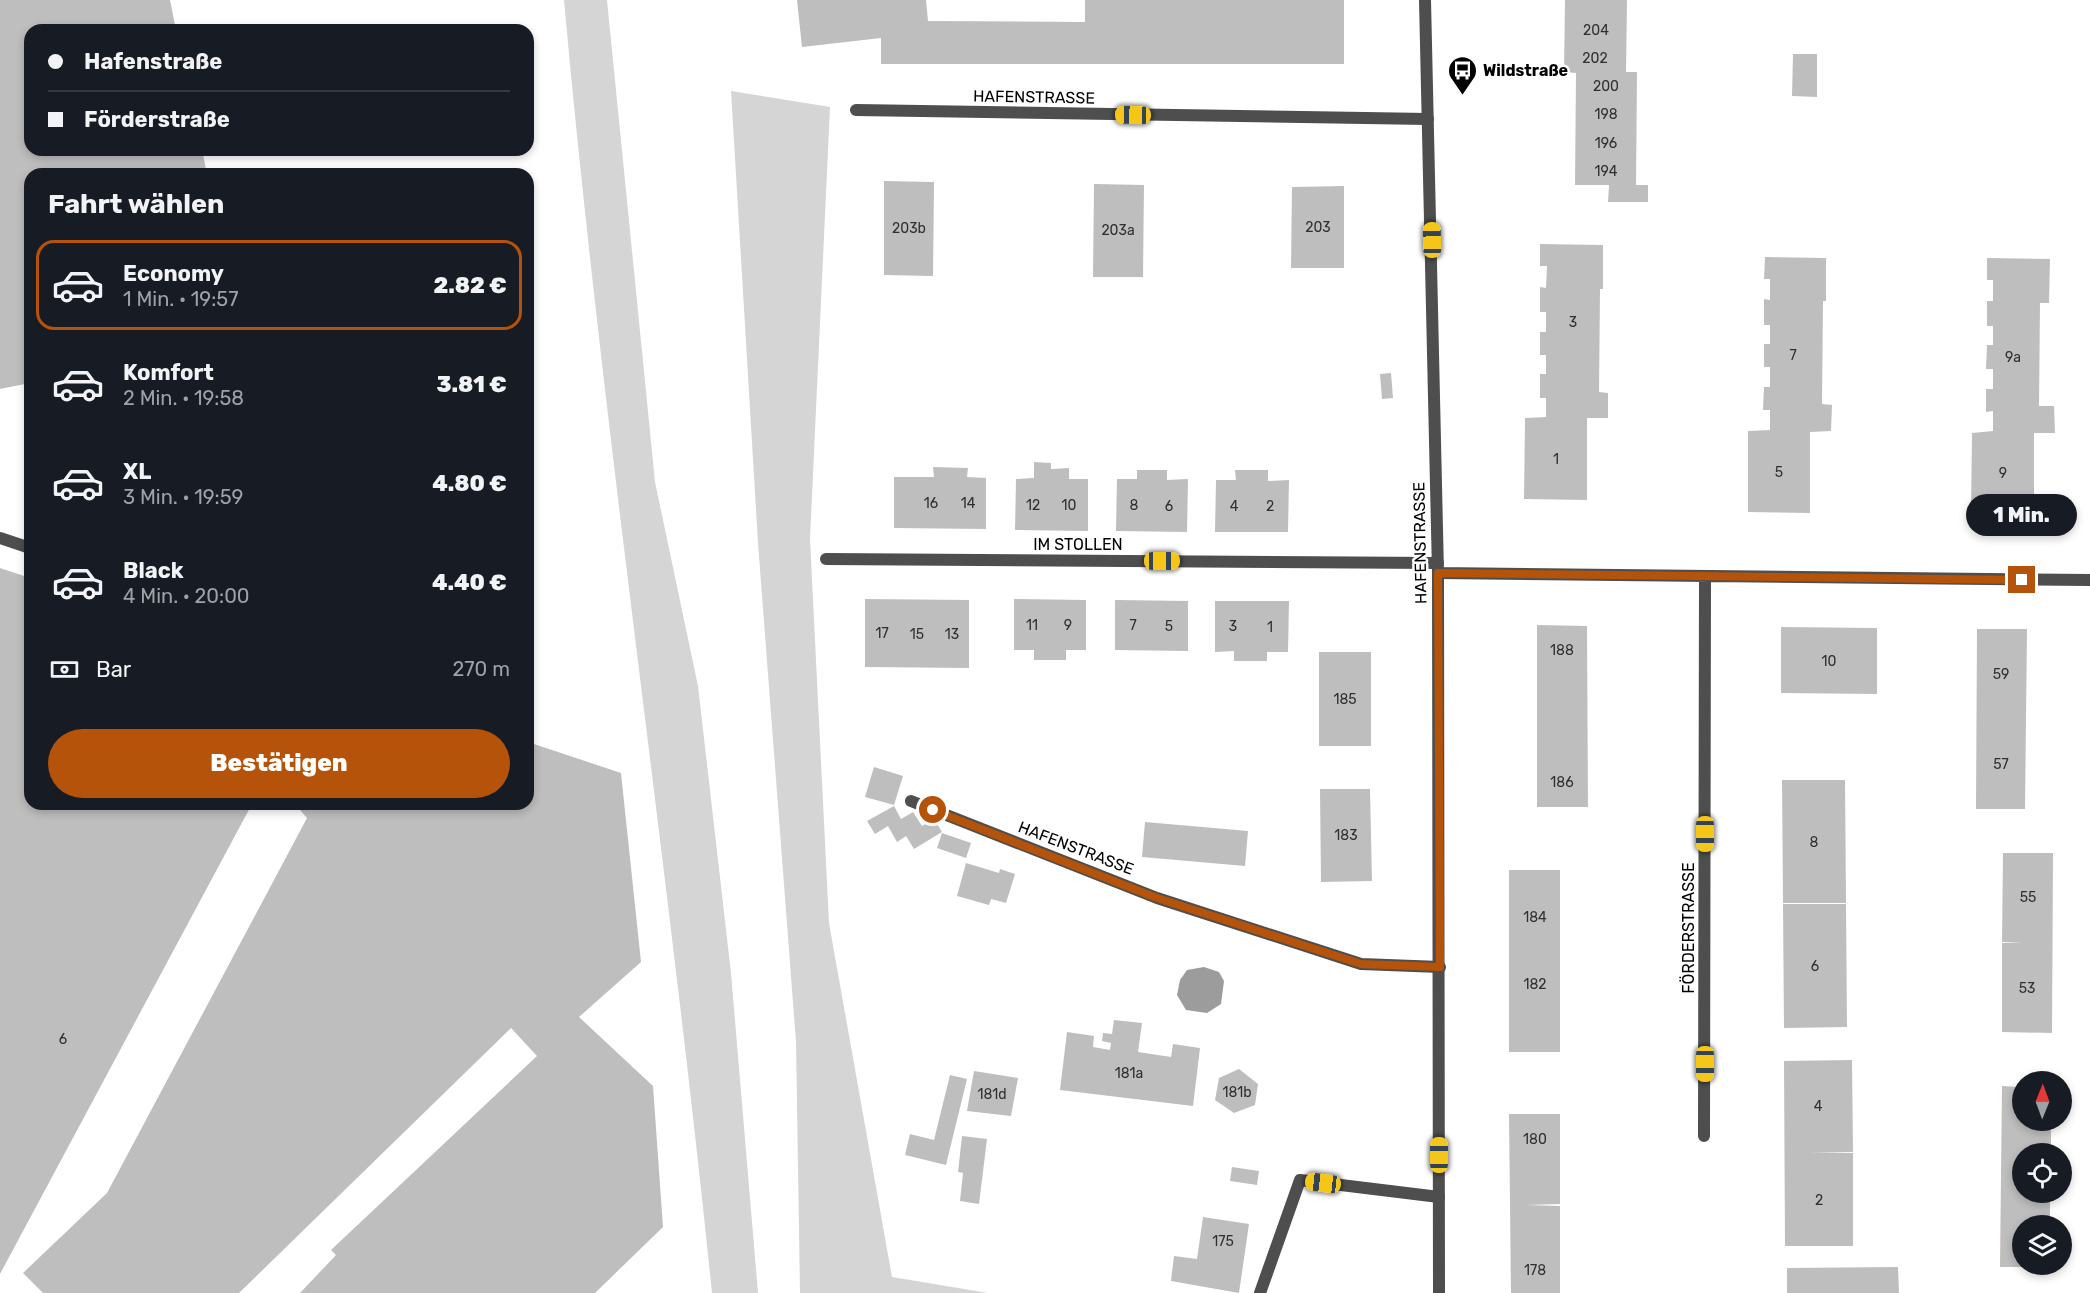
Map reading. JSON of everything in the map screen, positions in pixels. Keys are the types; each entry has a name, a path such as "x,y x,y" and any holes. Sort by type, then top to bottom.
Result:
{"street":[{"name":"HAFENSTRASSE","path":"1425,0 1438,568 1439,1293"},
{"name":"HAFENSTRASSE","path":"856,110 1428,119"},
{"path":"0,538 24,546"},
{"name":"IM STOLLEN","path":"826,559 1438,568"},
{"path":"1438,568 1705,576 2090,580"},
{"name":"FÖRDERSTRASSE","path":"1704,1136 1705,576"},
{"name":"HAFENSTRASSE","path":"911,801 1157,898 1361,964 1440,967"},
{"path":"1260,1293 1300,1180 1439,1197"}],"shaded area":[{"path":"564,0 607,0 655,482 698,686 731,973 758,1293 712,1293 676,969 597,324"},
{"path":"731,91 830,107 810,539 829,923 892,1277 988,1293 800,1293 796,1042 758,543"},
{"path":"1204,967 1219,972 1224,981 1221,1004 1207,1013 1186,1010 1177,995 1180,980 1187,970"}],"building":[{"path":"0,0 170,0 175,24 24,24 24,156 203,156 206,168 24,168 24,384 0,389"},
{"path":"797,0 926,0 928,21 1085,22 1085,0 1344,0 1344,64 881,64 881,38 802,47"},
{"path":"1565,0 1627,0 1626,72 1637,72 1636,185 1648,185 1648,202 1608,202 1609,185 1575,185 1576,73 1564,72"},
{"path":"1793,54 1817,54 1817,97 1792,96"},
{"path":"884,181 934,182 933,276 884,275"},
{"path":"1094,184 1144,185 1143,277 1093,277"},
{"path":"1344,186 1344,268 1291,268 1292,187"},
{"path":"1540,244 1603,245 1603,289 1600,289 1599,392 1608,393 1608,418 1587,418 1587,500 1524,499 1525,418 1546,417 1546,398 1540,398 1540,374 1546,374 1546,355 1540,355 1540,332 1546,332 1546,312 1540,312 1540,287 1546,288 1547,266 1540,266"},
{"path":"1765,257 1826,258 1826,301 1823,301 1822,404 1832,405 1831,431 1810,432 1810,513 1748,512 1748,431 1770,430 1770,410 1763,410 1764,387 1770,387 1770,367 1764,367 1764,344 1770,344 1770,325 1764,325 1764,299 1770,300 1770,279 1764,279"},
{"path":"1987,258 2050,259 2049,303 2040,303 2039,406 2054,406 2055,433 2034,433 2034,514 1971,513 1972,433 1993,431 1993,411 1986,412 1986,389 1993,389 1993,369 1986,369 1987,345 1993,345 1993,326 1987,326 1987,301 1993,301 1993,280 1987,280"},
{"path":"1391,373 1393,398 1382,399 1380,374"},
{"path":"1034,462 1051,463 1051,469 1069,468 1069,479 1088,479 1088,531 1015,530 1016,479 1034,478"},
{"path":"933,467 968,468 967,477 986,478 986,529 894,528 894,477 934,477"},
{"path":"1137,470 1167,470 1167,480 1188,479 1187,532 1116,531 1117,479 1137,479"},
{"path":"1235,470 1268,470 1268,481 1289,480 1288,532 1215,532 1216,480 1236,480"},
{"path":"0,568 24,576 24,810 249,810 0,1274"},
{"path":"865,599 969,600 969,668 865,667"},
{"path":"1014,599 1086,600 1086,650 1066,650 1066,660 1034,660 1034,650 1014,650"},
{"path":"1115,600 1188,601 1188,651 1115,650"},
{"path":"1215,601 1289,601 1288,652 1267,652 1267,661 1234,661 1234,651 1215,652"},
{"path":"1537,625 1587,626 1588,807 1537,807"},
{"path":"1781,627 1877,628 1877,694 1781,693"},
{"path":"1977,629 2027,629 2025,809 1976,809"},
{"path":"1319,652 1371,652 1371,746 1319,746"},
{"path":"534,744 621,773 641,962 579,1017 653,1086 663,1227 595,1293 300,1293 336,1255 331,1250 537,1056 511,1028 239,1293 43,1293 23,1273 107,1193 307,818 300,810 534,810"},
{"path":"874,767 903,776 894,805 865,797"},
{"path":"1782,780 1845,780 1846,903 1783,903"},
{"path":"1320,789 1370,789 1372,881 1321,882"},
{"path":"894,806 901,819 913,812 922,826 934,819 942,832 914,849 906,836 897,842 888,826 875,834 867,821"},
{"path":"1145,822 1248,831 1245,866 1142,857"},
{"path":"942,833 971,843 966,858 937,848"},
{"path":"2003,853 2053,853 2052,1033 2002,1032 2002,943 2023,943 2002,942"},
{"path":"966,863 999,873 1000,869 1015,874 1006,903 991,899 989,905 957,896"},
{"path":"1509,870 1560,870 1560,1052 1509,1052"},
{"path":"1783,904 1846,904 1847,1027 1784,1028"},
{"path":"1114,1020 1142,1023 1138,1052 1171,1057 1173,1044 1200,1048 1193,1106 1060,1090 1067,1032 1094,1036 1093,1047 1110,1050 1111,1043 1102,1041 1103,1033 1112,1034"},
{"path":"1852,1060 1853,1152 1810,1153 1853,1153 1853,1246 1785,1246 1784,1061"},
{"path":"1239,1069 1258,1084 1255,1105 1234,1113 1215,1100 1219,1078"},
{"path":"974,1071 1018,1078 1011,1116 967,1111"},
{"path":"950,1075 967,1079 946,1165 905,1155 910,1134 934,1140"},
{"path":"2002,1086 2012,1086 2012,1131 2051,1131 2051,1143 2012,1143 2012,1203 2050,1203 2050,1215 2012,1215 2012,1267 2000,1267"},
{"path":"1509,1114 1560,1114 1560,1204 1526,1205 1560,1206 1560,1293 1511,1293"},
{"path":"962,1136 987,1139 979,1204 960,1201 963,1173 958,1172"},
{"path":"1232,1167 1259,1171 1257,1185 1230,1181"},
{"path":"1203,1217 1249,1224 1239,1293 1171,1281 1174,1256 1197,1259"},
{"path":"1898,1267 1899,1293 1787,1293 1787,1268"}],"place":[{"name":"Wildstraße","path":"1462,96"}],"route":[{"path":"933,810 1157,898 1361,964 1440,967 1438,573 2022,580"}]}
